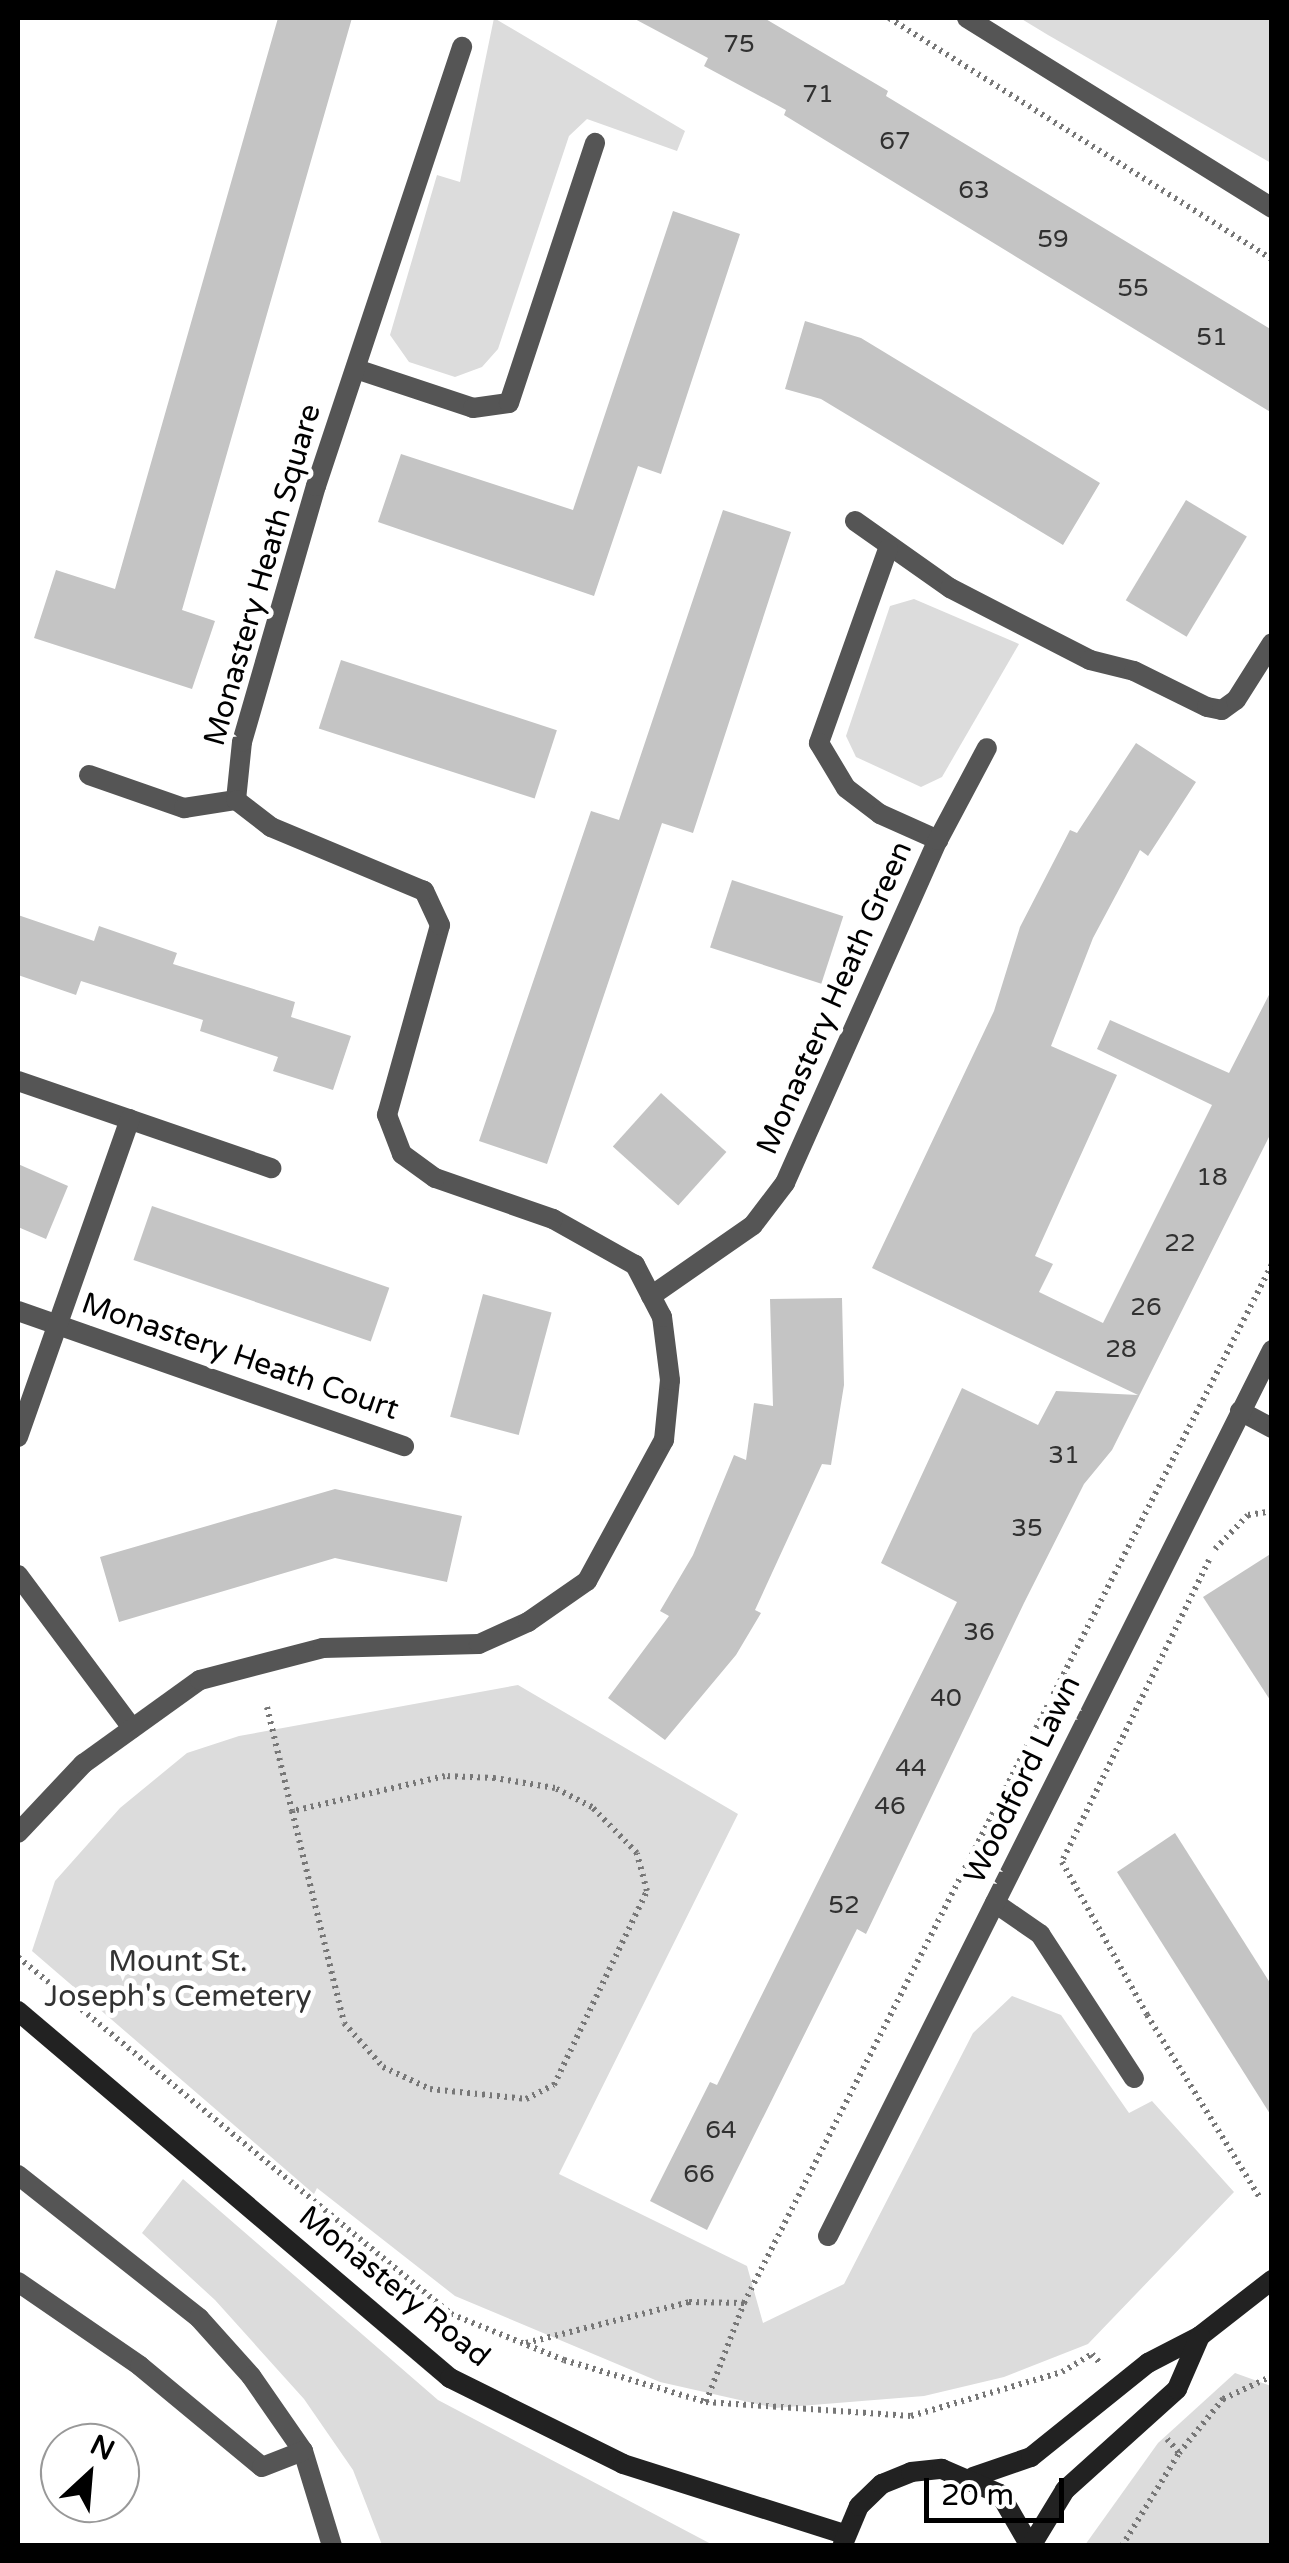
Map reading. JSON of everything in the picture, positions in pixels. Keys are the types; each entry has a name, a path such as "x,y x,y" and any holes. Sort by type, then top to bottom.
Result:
{"street":[{"path":"967,18 1272,208"},
{"name":"Monastery Heath Square","path":"236,800 242,742 356,369 462,48"},
{"path":"356,369 473,408 508,403 595,143"},
{"path":"856,521 888,549 1090,660 1134,671 1207,707 1222,710 1236,700 1272,643"},
{"name":"Monastery Heath Green","path":"888,549 819,743 846,788 880,814 938,840"},
{"name":"Monastery Heath Green","path":"651,1296 753,1225 785,1182 938,840 987,748"},
{"path":"18,1833 84,1764 200,1680 260,1661 324,1648 479,1644 528,1622 587,1581 664,1440 670,1380 662,1316 635,1264 553,1218 434,1178 402,1154 387,1115 440,925 424,891 371,863 271,827 236,800 184,808 89,775"},
{"path":"18,1082 271,1168"},
{"name":"Monastery Heath Court","path":"18,1437 130,1120"},
{"name":"Monastery Heath Court","path":"18,1311 404,1446"},
{"name":"Woodford Lawn","path":"828,2236 1272,1350"},
{"path":"1240,1411 1272,1428"},
{"path":"18,1574 68,1648 132,1728"},
{"path":"995,1903 1040,1934 1134,2078"},
{"name":"Monastery Road","path":"18,2011 450,2378 622,2464 844,2540 871,2495 911,2472 942,2469 973,2476"},
{"path":"18,2175 199,2318 251,2376 303,2451 332,2546"},
{"path":"18,2282 140,2366 262,2466 303,2451"},
{"path":"973,2476 1031,2457 1148,2363 1200,2336 1269,2288"},
{"path":"973,2476 1000,2494 1031,2546 1065,2490 1177,2389 1200,2336"}],"path":[{"path":"889,18 1272,259"},
{"path":"706,2402 744,2303 1272,1264"},
{"path":"1259,2196 1146,2015 1062,1862 1217,1543 1248,1516 1272,1511"},
{"path":"267,1706 292,1811 344,2023 383,2067 430,2089 526,2099 554,2085 646,1891 637,1853 592,1807 555,1788 495,1778 444,1776 292,1811"},
{"path":"18,1957 451,2314 524,2344 706,2402 910,2416 1062,2372 1092,2354"},
{"path":"524,2344 689,2302 744,2303"},
{"path":"1122,2546 1179,2453 1223,2399 1272,2376"}],"green space":[{"path":"494,18 685,131 677,151 587,119 569,136 498,349 482,367 455,377 409,362 390,335 437,175 460,182"},
{"path":"1020,18 1271,18 1271,163 1048,35"},
{"path":"914,599 1019,644 942,777 921,787 856,757 846,736 890,606"},
{"name":"Mount St. Joseph's Cemetery","path":"518,1685 738,1814 559,2174 747,2266 763,2323 844,2284 973,2033 1012,1996 1061,2015 1129,2113 1152,2101 1234,2192 1088,2344 1004,2377 924,2396 775,2408 660,2382 455,2296 317,2188 314,2194 32,1951 55,1881 120,1808 187,1753 239,1736"},
{"path":"183,2179 438,2400 713,2545 382,2545 353,2470 304,2399 215,2300 142,2233"},
{"path":"1235,2373 1271,2386 1271,2545 1085,2545 1158,2443"}],"building":[{"path":"278,18 352,18 182,610 215,621 192,689 34,638 56,570 115,589"},
{"path":"633,18 764,18 888,91 886,96 1272,330 1272,413 784,115 786,110 704,66 708,58"},
{"path":"673,211 740,234 661,474 638,466 594,596 378,522 401,454 573,510"},
{"path":"805,321 861,338 1100,483 1063,545 821,399 785,389"},
{"path":"1186,500 1247,537 1187,637 1126,600"},
{"path":"723,510 791,532 693,833 662,823 547,1164 479,1141 591,811 619,820"},
{"path":"341,660 557,730 535,799 319,728"},
{"path":"1136,743 1196,782 1148,856 1140,850 1093,938 1051,1046 1117,1075 1035,1256 1053,1264 1039,1292 1103,1323 1212,1105 1097,1049 1110,1020 1229,1073 1272,989 1272,1131 1112,1450 1084,1484 866,1934 857,1929 707,2230 650,2201 710,2082 717,2085 957,1602 881,1563 962,1388 1038,1425 1056,1391 1138,1395 872,1268 994,1011 1020,927 1070,830 1077,833"},
{"path":"732,880 843,916 821,984 710,948"},
{"path":"18,915 94,941 99,926 177,953 173,964 295,1002 291,1017 351,1036 333,1090 273,1071 278,1057 200,1031 203,1020 81,981 76,995 18,975"},
{"path":"661,1093 726,1152 678,1205 613,1147"},
{"path":"18,1164 68,1186 46,1239 18,1227"},
{"path":"152,1206 389,1288 371,1342 133,1260"},
{"path":"483,1294 552,1312 519,1435 450,1417"},
{"path":"842,1298 844,1385 831,1465 822,1464 755,1610 761,1613 736,1655 665,1740 608,1698 669,1616 660,1611 693,1555 734,1455 746,1460 754,1403 773,1406 770,1299"},
{"path":"335,1489 462,1516 447,1582 335,1558 119,1622 100,1557"},
{"path":"1272,1553 1272,1703 1203,1597"},
{"path":"1175,1833 1272,1986 1272,2117 1117,1872"}]}
